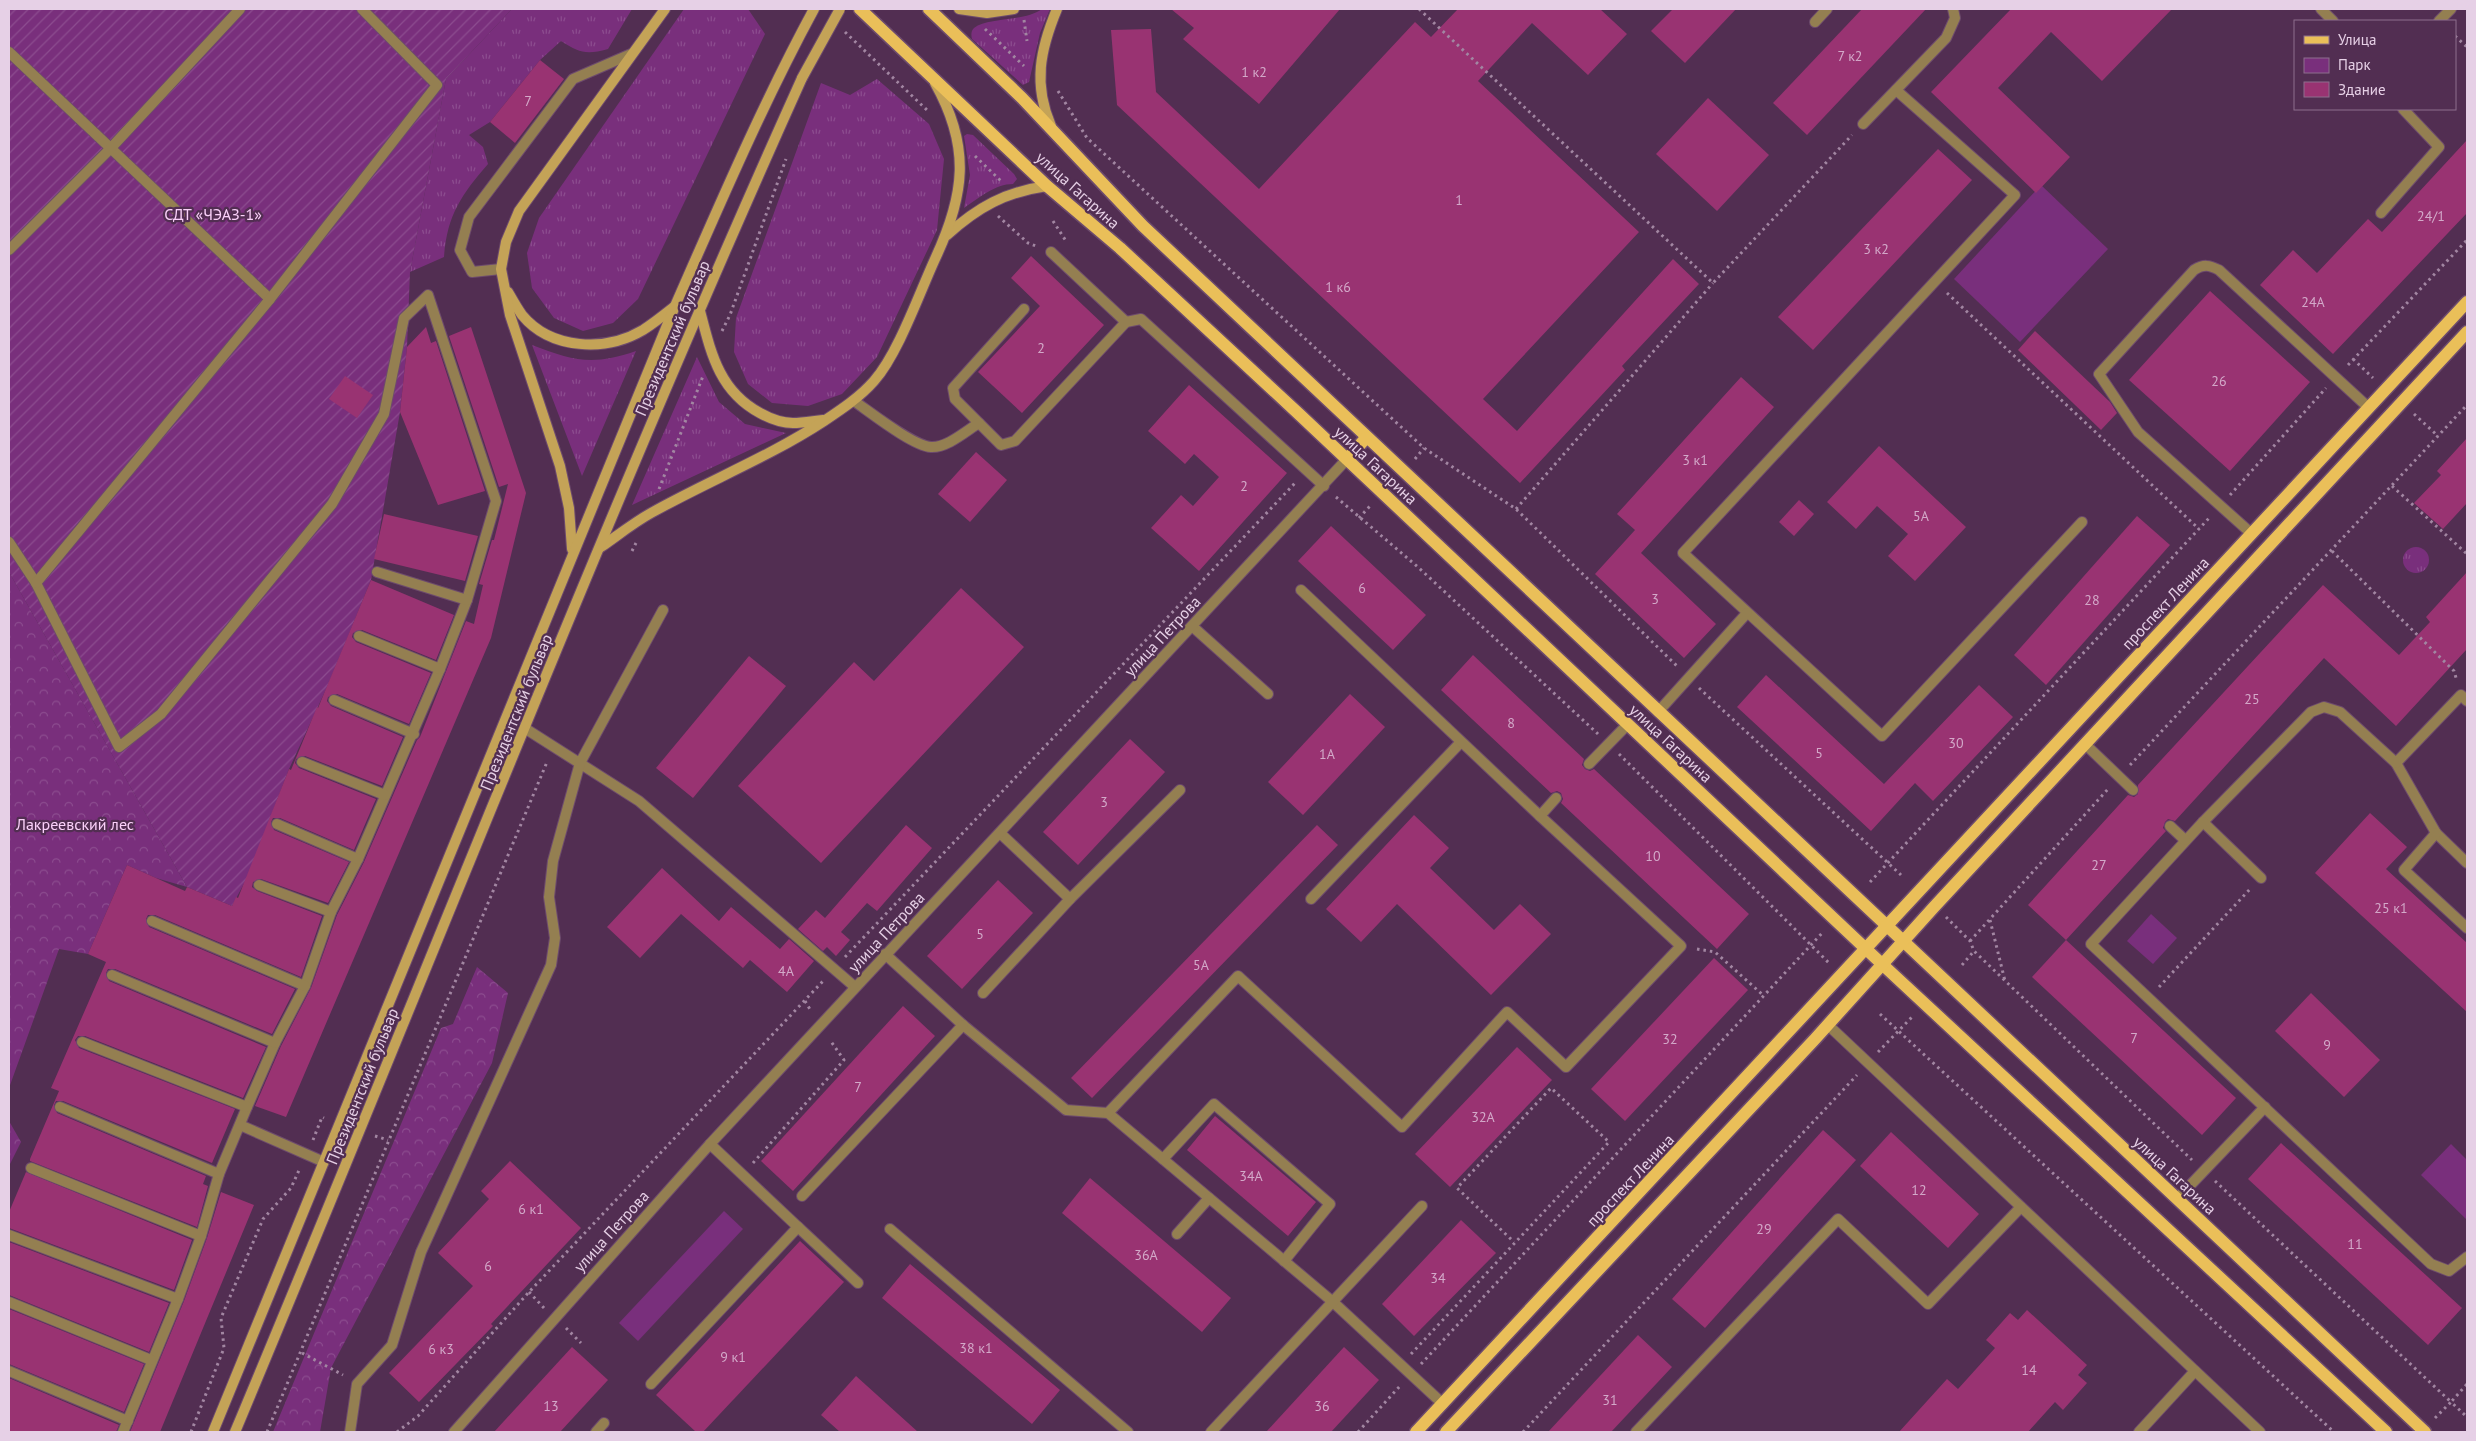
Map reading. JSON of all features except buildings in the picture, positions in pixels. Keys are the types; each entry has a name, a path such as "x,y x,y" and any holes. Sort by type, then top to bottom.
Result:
{"main road":[{"path":"572,553 569,508 560,466 510,314 501,269 506,242 519,210 665,9"},
{"name":"Президентский бульвар","path":"212,1432 675,306 740,156 783,65 814,9"},
{"name":"Президентский бульвар","path":"235,1432 600,547 700,311 802,78 840,9"},
{"name":"улица Гагарина","path":"860,9 1047,186 1120,248 1347,460 1882,965"},
{"name":"улица Гагарина","path":"929,9 1052,130 1143,226 1366,438 2425,1432"},
{"path":"959,9 987,13 1014,9"},
{"path":"1052,130 1044,109 1039,77 1045,46 1058,9"},
{"path":"600,547 650,514 797,439 854,401 875,380 893,351 946,236 957,200 961,170 959,139 952,116 930,74"},
{"path":"946,236 970,214 989,203 1029,189 1047,186"},
{"path":"504,286 523,316 548,335 576,345 607,344 642,331 675,306"},
{"name":"проспект Ленина","path":"1416,1432 2467,302"},
{"path":"700,311 711,353 726,385 744,404 766,416 791,423 827,419"},
{"path":"1451,1430 1828,1025 1903,941 2467,332"},
{"path":"1347,460 1366,438"},
{"path":"1882,965 2386,1432"}],"street":[{"path":"9,250 110,149 240,9"},
{"path":"36,583 270,299 437,84 362,9"},
{"path":"1815,22 1827,9"},
{"path":"1863,124 1946,38 1955,18 1953,9"},
{"path":"2320,9 2332,20"},
{"path":"2440,20 2451,9"},
{"path":"9,52 270,299"},
{"path":"501,269 472,272 460,250 469,216 573,79 631,54"},
{"path":"1896,90 2015,195 1683,552 1882,736 2082,522"},
{"path":"2381,213 2439,147 2404,110"},
{"path":"1051,252 1126,322"},
{"path":"2252,534 2138,432 2099,374 2194,270 2210,265 2219,270 2369,408"},
{"path":"9,542 36,583 119,747 161,714 332,504 384,414 404,318 428,295 496,501 468,600 414,734 385,795 358,859 331,912 305,986 275,1044 219,1174 201,1236 178,1299 151,1360 123,1432"},
{"path":"1024,309 953,388 955,399 1002,446 1015,441 1126,322 1141,319 1324,486"},
{"path":"854,401 918,444 932,447 945,444 979,423"},
{"name":"улица Петрова","path":"454,1432 710,1144 1347,460"},
{"path":"377,572 468,600"},
{"path":"1108,1113 1238,976 1402,1126 1507,1012 1566,1067 1681,946 1461,742 1301,590"},
{"path":"350,1432 357,1384 392,1345 421,1252 551,965 555,938 549,897 553,861 580,763 663,610"},
{"path":"1658,712 1747,613"},
{"path":"1192,626 1268,694"},
{"path":"359,636 440,669"},
{"path":"2396,763 2464,698"},
{"path":"334,700 414,734"},
{"path":"2467,863 2436,833 2396,763 2340,712 2324,706 2310,712 2186,840 2091,944 2431,1264 2449,1271 2467,1257"},
{"path":"1590,764 1628,724"},
{"path":"526,729 639,801 855,987"},
{"path":"1312,899 1461,742"},
{"path":"2085,744 2133,790"},
{"path":"302,762 385,795"},
{"path":"983,994 1070,899 1180,790"},
{"path":"1540,816 1556,798"},
{"path":"2203,822 2261,878"},
{"path":"278,824 358,859"},
{"path":"2170,826 2186,840"},
{"path":"1000,833 1070,899"},
{"path":"2436,833 2404,870 2467,928"},
{"path":"259,885 331,912"},
{"path":"152,921 305,986"},
{"path":"885,954 963,1025 1066,1110 1108,1113 1333,1302 1443,1404"},
{"path":"112,975 275,1044"},
{"path":"802,1196 963,1025"},
{"path":"1828,1025 2260,1432"},
{"path":"82,1042 247,1107"},
{"path":"1162,1159 1214,1104 1330,1204 1284,1261"},
{"path":"60,1107 219,1174"},
{"path":"2177,1199 2265,1107"},
{"path":"240,1126 307,1153 324,1162"},
{"path":"710,1144 858,1283"},
{"path":"31,1168 201,1236"},
{"path":"1177,1234 1209,1198"},
{"path":"1211,1432 1422,1206"},
{"path":"1636,1432 1838,1219 1928,1304 2021,1207"},
{"path":"651,1384 798,1226"},
{"path":"890,1229 1128,1432"},
{"path":"9,1235 178,1299"},
{"path":"9,1302 151,1360"},
{"path":"9,1371 128,1421"},
{"path":"2139,1432 2195,1371"},
{"path":"596,1432 604,1423"}],"path":[{"path":"1419,9 1713,283"},
{"path":"981,25 1030,72"},
{"path":"842,28 931,113"},
{"path":"2456,37 2467,47"},
{"path":"1056,89 1061,94 1067,108 1087,138 1424,448 1516,508 1689,678 1901,875"},
{"path":"1516,508 1713,283 1863,124"},
{"path":"632,551 650,514 711,353 730,315 789,151"},
{"path":"973,154 1004,184"},
{"path":"998,216 1028,243"},
{"path":"1870,882 2199,529 2335,378 2467,240"},
{"path":"1935,283 2199,529"},
{"path":"2354,359 2377,381"},
{"path":"1946,917 1970,941 2120,777 2467,405"},
{"path":"2413,414 2438,436"},
{"path":"1410,464 1424,448"},
{"path":"397,1432 418,1416 529,1292 1306,471"},
{"path":"2392,486 2467,554"},
{"path":"1338,499 1419,568 1609,744 1830,963"},
{"path":"1359,518 1371,506"},
{"path":"2332,551 2454,671 2464,698"},
{"path":"267,1432 302,1353 388,1140 547,762"},
{"path":"2149,998 2261,878"},
{"path":"1990,920 2005,981"},
{"path":"1358,1432 1826,930"},
{"path":"1681,946 1716,952 1764,996"},
{"path":"1962,965 1974,951"},
{"path":"1880,1014 2334,1432"},
{"path":"1523,1432 1913,1016"},
{"path":"743,1174 844,1060 830,1040"},
{"path":"1401,1366 1608,1142 1551,1088 1457,1188 1514,1242"},
{"path":"191,1432 224,1348 222,1318 263,1219 291,1188 322,1118 325,1119"},
{"path":"372,1135 388,1140"},
{"path":"529,1292 545,1308"},
{"path":"564,1326 581,1342"},
{"path":"302,1353 357,1384"},
{"path":"2435,1418 2450,1402 2467,1417"}],"green space":[{"name":"СДТ «ЧЭАЗ-1»","path":"9,9 512,9 446,79 410,272 407,347 400,412 371,580 328,685 289,769 248,876 232,906 187,887 9,572"},
{"path":"512,9 632,9 608,49 583,52 561,41 540,60 490,122 469,135 483,147 488,164 457,206 448,229 444,257 410,272 446,79"},
{"path":"684,9 748,9 765,34 638,299 613,323 583,331 554,318 532,288 527,253 539,218"},
{"path":"1042,9 1050,9 1040,33 1029,82 1023,85 972,39 971,35 974,28 988,22 1026,16"},
{"path":"877,79 929,124 944,159 937,230 877,357 842,394 808,406 772,403 748,384 734,352 736,318 821,83 850,95"},
{"path":"967,134 973,135 1017,179 1013,184 1000,186 987,192 964,208 970,175 964,136"},
{"path":"2041,185 2108,249 2020,342 1954,279"},
{"path":"532,345 560,355 583,360 607,359 636,351 582,476"},
{"path":"697,357 719,402 745,424 786,433 632,505"},
{"path":"2416,547 2425,551 2429,560 2425,569 2416,573 2407,569 2403,560 2407,551"},
{"name":"Лакреевский лес","path":"9,572 187,887 156,878 127,865 88,954 59,949 9,1088"},
{"path":"2151,914 2177,938 2153,964 2127,941"},
{"path":"477,967 508,993 492,1063 331,1368 320,1432 273,1432 441,1028 453,1024"},
{"path":"9,1121 21,1142 9,1166"},
{"path":"2451,1144 2467,1160 2467,1220 2421,1175"},
{"path":"724,1211 743,1229 638,1341 619,1323"}]}
